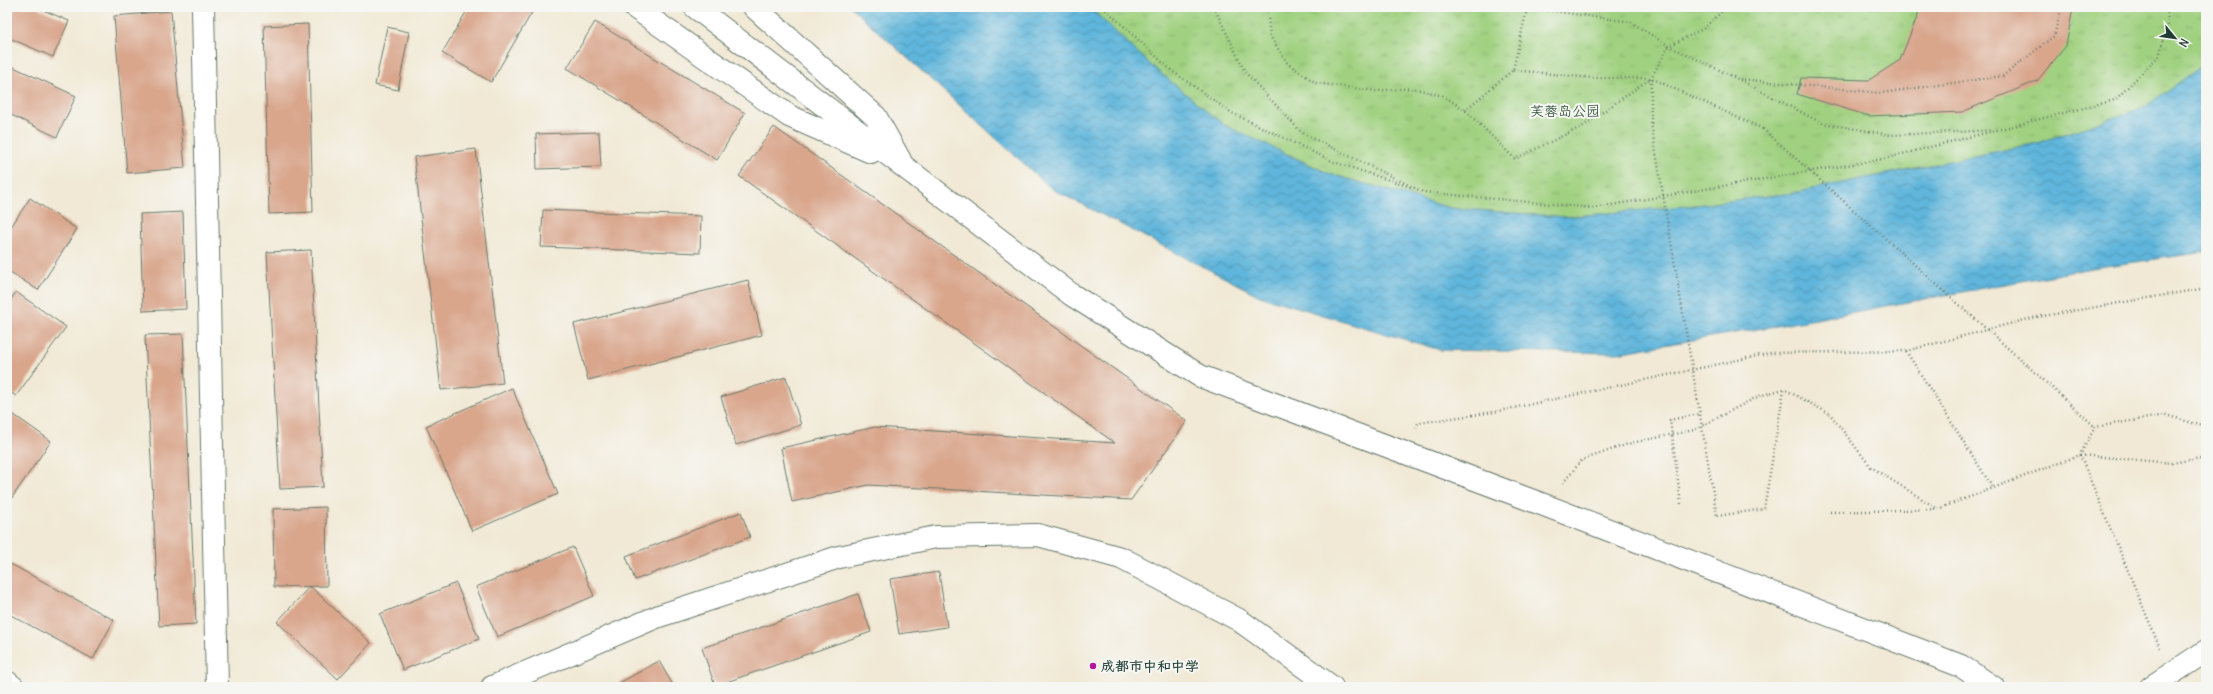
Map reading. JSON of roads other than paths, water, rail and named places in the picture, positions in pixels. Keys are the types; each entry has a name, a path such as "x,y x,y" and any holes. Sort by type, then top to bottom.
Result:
{"street":[{"path":"203,7 217,687"},
{"path":"634,7 788,116 903,166"},
{"path":"695,7 1072,295 1200,376 1544,505 1961,666 1993,687"},
{"path":"754,7 876,116 903,166"},
{"path":"492,687 659,616 839,557 936,537 1038,535 1122,558 1239,620 1332,687"},
{"path":"2151,687 2206,651"},
{"path":"7,682 13,687"}],"water":[{"path":"851,7 1089,7 1153,67 1224,125 1330,174 1450,208 1565,217 1697,205 1793,193 2038,143 2145,107 2206,63 2206,252 2092,268 1805,321 1617,353 1440,350 1260,296 1052,189"}],"place":[{"name":"成都市中和中学","path":"1093,666"}],"park label":[{"name":"芙蓉岛公园","path":"1565,111"}]}
